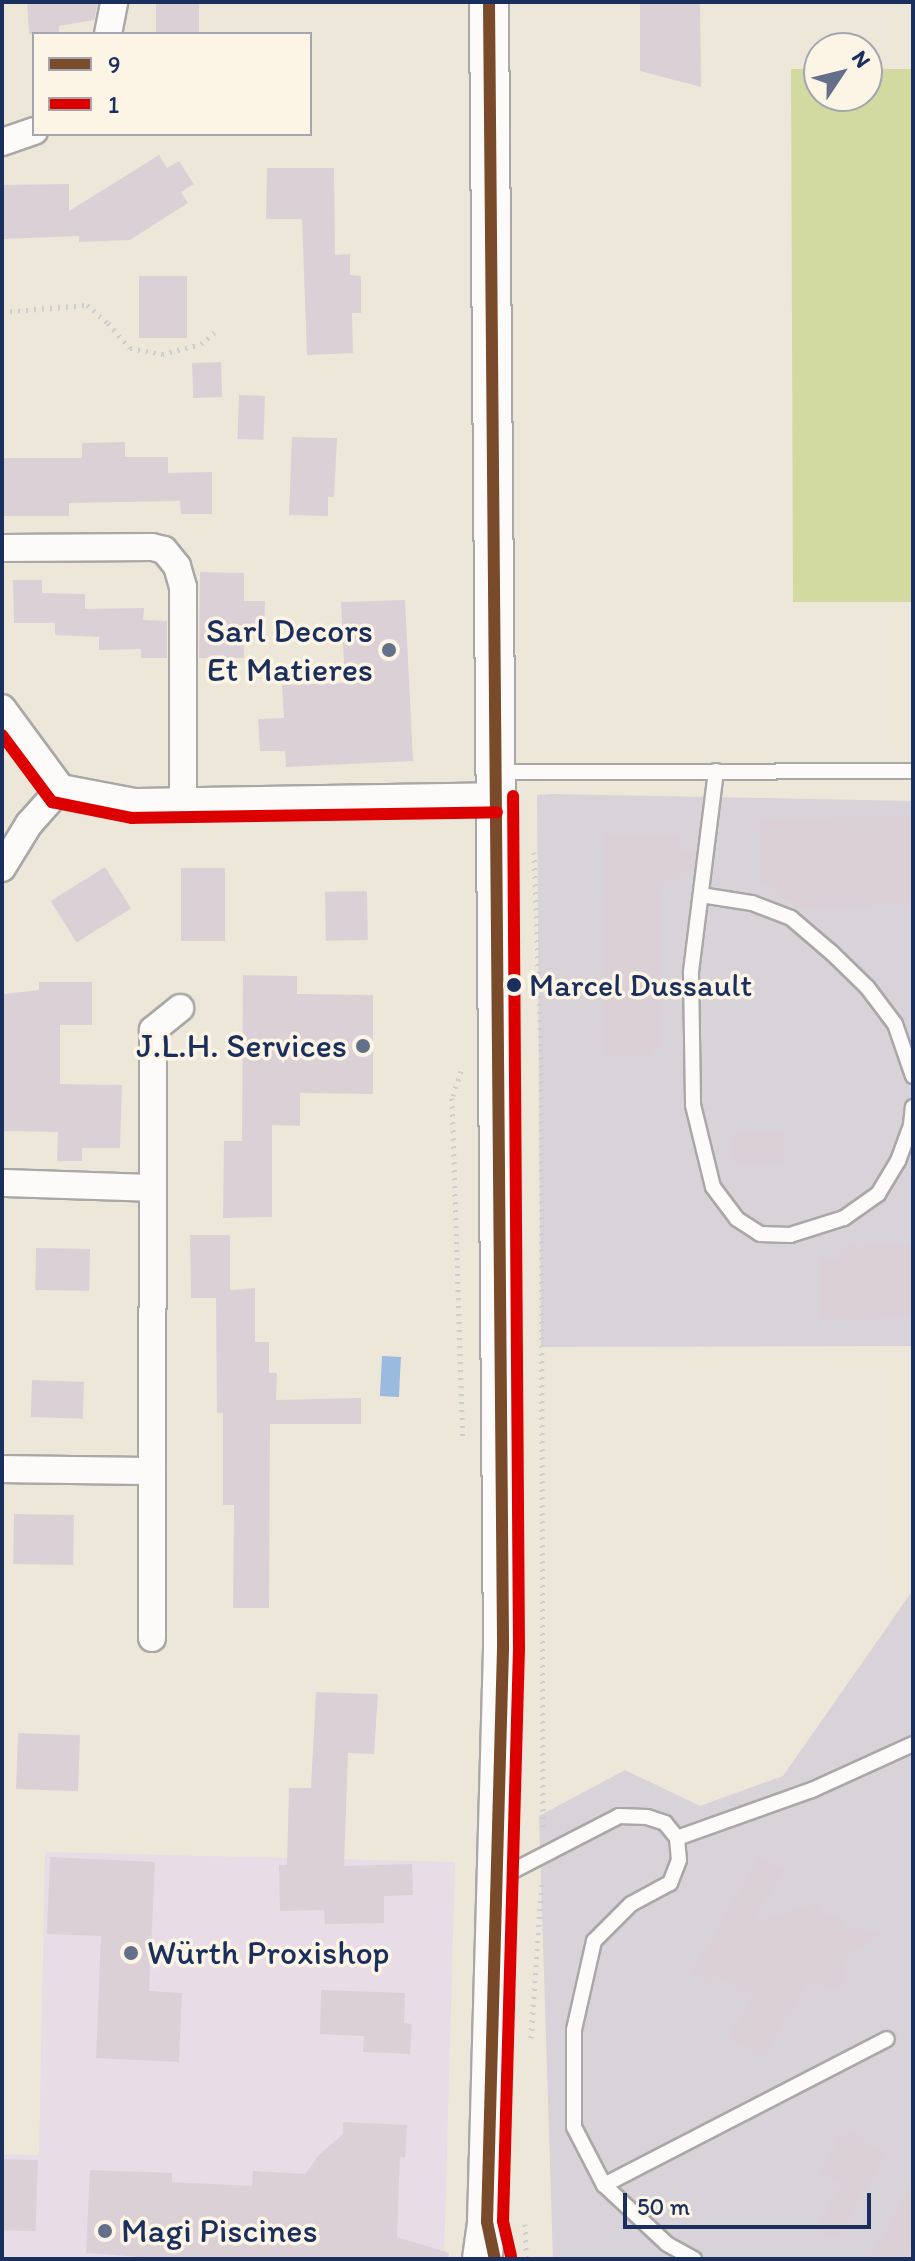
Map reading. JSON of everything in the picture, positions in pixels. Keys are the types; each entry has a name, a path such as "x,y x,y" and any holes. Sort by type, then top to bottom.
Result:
{"main road":[{"path":"482,2259 487,2222 503,1649 489,2"},
{"path":"487,2222 495,2259"}],"street":[{"path":"108,32 114,2"},
{"path":"2,142 32,132"},
{"path":"2,548 152,547 164,550 177,566 183,587 183,801"},
{"path":"2,708 61,788 135,802 496,784"},
{"path":"2,868 29,824 61,788"},
{"path":"152,1638 153,1030 180,1008"},
{"path":"2,1183 151,1188"},
{"path":"2,1469 152,1471"}],"lane":[{"path":"496,784 716,771 913,771"},
{"path":"716,771 691,973 693,1105 713,1187 737,1219 760,1234 790,1235 844,1218 878,1194 892,1172 911,1125 913,1107"},
{"path":"701,895 752,903 791,918 802,927 867,987 895,1024 913,1076"},
{"path":"677,1838 812,1790 913,1744"},
{"path":"497,1879 619,1816 647,1817 665,1823 677,1838 679,1860 670,1883 631,1904 594,1941 574,2030 574,2127 604,2185 667,2244 694,2259"},
{"path":"604,2185 887,2039"}],"path":[{"path":"2,312 87,305 130,348 162,354 201,344 215,332"}],"shaded area":[{"path":"537,795 913,801 913,1346 541,1347"},
{"path":"913,1590 913,2259 553,2259 539,1816 625,1770 700,1806 783,1776"},
{"path":"45,1852 455,1862 444,2259 2,2259 2,2154 39,2155"}],"green space":[{"path":"791,69 803,69 803,112 883,112 883,69 913,69 913,602 793,602"}],"water":[{"path":"382,1356 401,1357 399,1397 380,1396"}],"building":[{"path":"27,2 98,2 94,20 59,26 59,32 29,34"},
{"path":"156,2 199,2 199,32 156,32"},
{"path":"640,2 700,2 701,87 640,71"},
{"path":"159,155 167,168 179,161 194,184 181,192 188,203 130,240 79,242 79,236 2,239 2,185 69,184 69,211"},
{"path":"267,168 334,168 335,255 350,254 350,275 361,276 361,313 352,313 353,353 307,355 302,219 266,219"},
{"path":"139,276 187,276 187,338 139,338"},
{"path":"221,362 222,397 193,398 192,363"},
{"path":"239,395 265,396 263,440 237,439"},
{"path":"292,437 337,438 334,497 328,497 328,516 289,515"},
{"path":"125,442 125,457 168,457 168,473 212,472 212,514 181,514 180,501 69,503 69,516 2,516 2,458 82,458 82,443"},
{"path":"200,572 244,573 244,601 265,601 264,631 243,631 244,658 199,658"},
{"path":"13,580 42,580 42,593 85,594 85,609 144,608 143,620 167,621 167,658 141,658 141,649 99,650 99,637 55,635 55,623 14,623"},
{"path":"405,600 413,761 286,767 285,751 260,751 258,719 284,718 282,685 345,683 341,602"},
{"path":"913,816 913,904 798,908 761,880 759,820"},
{"path":"679,834 680,850 696,850 694,868 659,886 662,1048 651,1047 651,1055 607,1056 604,835"},
{"path":"105,867 131,909 77,942 51,901"},
{"path":"181,868 225,868 225,941 181,941"},
{"path":"367,891 368,940 326,941 325,892"},
{"path":"243,975 297,976 297,994 373,995 373,1094 300,1093 300,1126 272,1125 272,1217 223,1218 224,1141 242,1141"},
{"path":"39,982 92,982 92,1025 60,1025 60,1084 122,1085 120,1148 82,1148 82,1161 57,1161 58,1132 2,1131 3,994 39,990"},
{"path":"734,1131 783,1132 782,1163 733,1162"},
{"path":"190,1235 230,1235 230,1290 255,1288 255,1342 269,1342 269,1373 277,1373 276,1400 361,1398 361,1424 270,1424 269,1608 233,1608 234,1505 223,1505 223,1413 217,1413 216,1298 191,1298"},
{"path":"913,1244 913,1317 821,1320 819,1260 840,1259 839,1247"},
{"path":"36,1248 90,1249 89,1291 35,1290"},
{"path":"32,1380 84,1382 83,1419 31,1417"},
{"path":"14,1514 74,1515 73,1565 13,1564"},
{"path":"316,1692 378,1694 374,1754 348,1753 344,1866 412,1864 413,1895 384,1896 384,1923 325,1924 324,1910 280,1911 279,1865 287,1865 289,1788 311,1788"},
{"path":"18,1733 80,1735 78,1791 16,1789"},
{"path":"50,1857 155,1862 149,1991 182,1993 179,2062 96,2058 101,1936 47,1934"},
{"path":"760,1857 784,1871 750,1923 817,1904 822,1914 836,1917 846,1928 880,1933 848,1956 840,1988 808,1982 763,2057 729,2037 753,1997 716,1975 711,1984 692,1972"},
{"path":"321,1990 405,1993 404,2023 412,2024 410,2054 363,2052 364,2036 320,2034"},
{"path":"343,2122 407,2125 405,2158 400,2157 397,2237 449,2253 448,2259 168,2259 86,2253 90,2170 172,2173 172,2182 252,2186 253,2171 305,2174 319,2155 343,2134"},
{"path":"845,2130 887,2154 836,2239 818,2229 841,2184 820,2172"},
{"path":"2,2159 38,2160 36,2231 2,2230"},
{"path":"913,2180 913,2243 903,2259 870,2259"}],"transit line":[{"name":"9","path":"489,2 503,1649 487,2222 495,2259"},
{"name":"1","path":"2,735 52,802 132,818 497,812"},
{"name":"1","path":"511,2256 503,2221 519,1649 513,796"}],"place":[{"name":"Sarl Decors Et Matieres","path":"389,650"},
{"name":"Marcel Dussault","path":"514,985"},
{"name":"J.L.H. Services","path":"363,1046"},
{"name":"Würth Proxishop","path":"131,1953"},
{"name":"Magi Piscines","path":"105,2231"}]}
